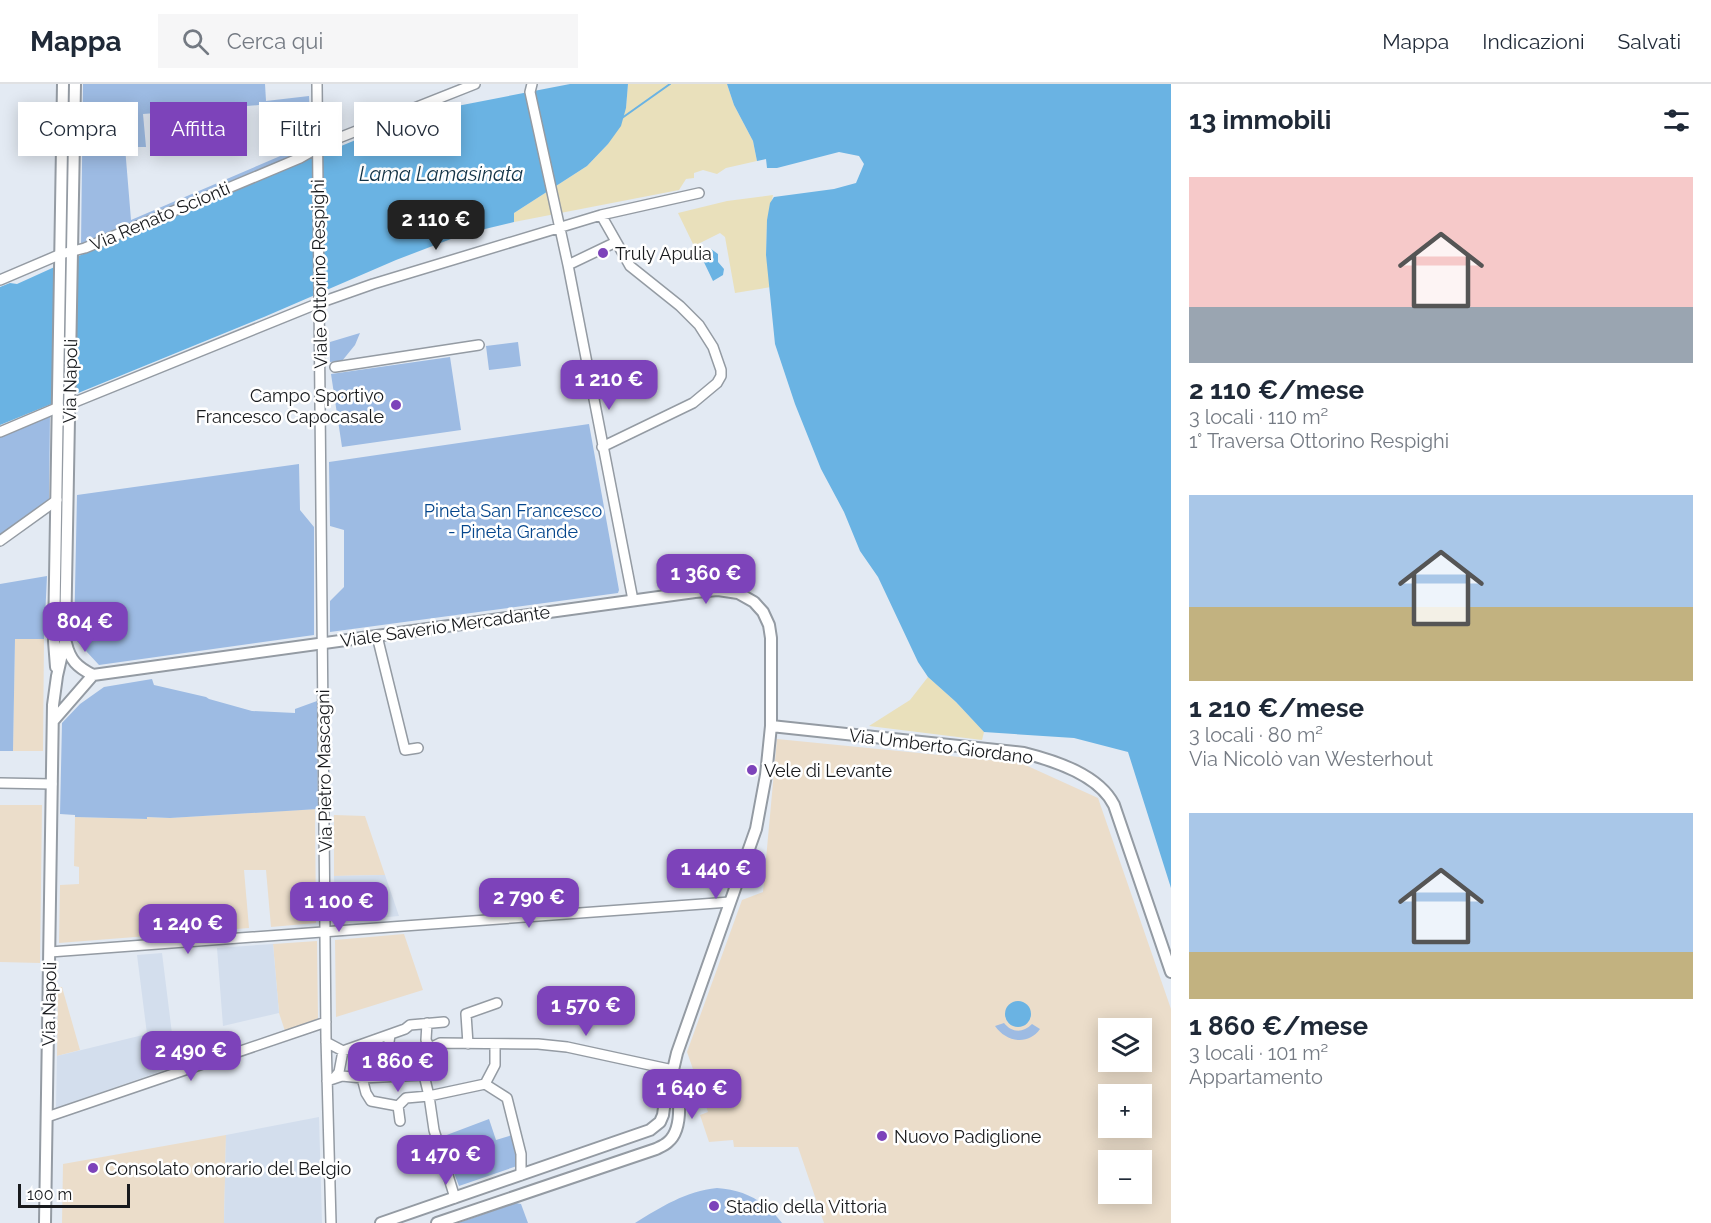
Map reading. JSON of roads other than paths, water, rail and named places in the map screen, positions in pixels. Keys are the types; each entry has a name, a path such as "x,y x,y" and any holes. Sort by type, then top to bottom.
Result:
{"main road":[{"name":"Via Napoli","path":"45,1223 53,721 57,676 65,641 70,404 63,84"},
{"name":"Via Napoli","path":"57,676 54,641 59,408 75,84"},
{"name":"Viale Saverio Mercadante","path":"93,675 695,592 732,591 744,595 759,606 769,624 771,638 771,726 766,775 756,829 673,1070 668,1078 663,1115 660,1122 650,1130 521,1175"},
{"path":"53,721 93,675 73,662 65,641"},
{"name":"Via Umberto Giordano","path":"771,726 1024,753 1060,765 1104,789 1114,805 1171,972"},
{"path":"437,1223 656,1149 668,1142 677,1127 679,1108 677,1081 673,1070"},
{"path":"381,1223 521,1175 527,1194"}],"street":[{"name":"Viale Ottorino Respighi","path":"317,84 317,102"},
{"name":"Via Renato Scionti","path":"342,138 398,113 475,84"},
{"path":"529,86 568,265 633,600"},
{"name":"Via Renato Scionti","path":"0,280 85,248 304,156"},
{"name":"Viale Ottorino Respighi","path":"318,156 322,643"},
{"path":"70,404 319,301 559,225 699,194"},
{"path":"601,215 630,266 680,306 699,325 712,347 721,370 721,376 705,395 693,403 602,447"},
{"path":"568,265 616,242"},
{"path":"335,367 478,345"},
{"path":"0,432 59,408"},
{"path":"0,541 57,501"},
{"path":"377,636 405,750 418,748"},
{"name":"Via Pietro Mascagni","path":"322,643 326,1042 331,1079 332,1223"},
{"path":"0,783 52,784"},
{"path":"50,952 730,902"},
{"path":"468,1044 466,1014 497,1003"},
{"path":"47,1117 326,1022"},
{"path":"326,1042 343,1051 390,1035 410,1025 444,1022"},
{"path":"426,1023 426,1040 430,1048 424,1075 434,1130 455,1198"},
{"path":"384,1076 390,1035"},
{"path":"430,1048 440,1043 538,1044 567,1047 673,1070"},
{"path":"485,1084 495,1065 495,1045"},
{"path":"331,1079 339,1072 343,1051"},
{"path":"331,1079 424,1075"},
{"path":"362,1078 371,1101 398,1106"},
{"path":"398,1106 406,1098 429,1096 485,1084 507,1098 521,1154 521,1175"},
{"path":"398,1106 400,1121"}],"water":[{"name":"Lama Lamasinata","path":"570,84 628,84 626,108 621,126 608,144 587,166 514,213 514,222 464,234 396,260 264,317 0,425 0,287 10,283 17,284 123,236 317,156 342,156 342,146 354,141 354,156 461,156 461,105"},
{"path":"727,84 1171,84 1171,888 1128,752 1074,738 984,732 928,677 918,662 878,577 860,551 844,512 821,469 795,404 775,344 766,255 770,203 774,197 834,189 856,183 864,164 859,156 839,152 777,168 767,168 766,159 757,161 753,141 734,105"},
{"path":"711,249 718,254 718,262 724,269 723,275 713,281 700,254"},
{"path":"1018,1001 1027,1005 1031,1014 1027,1023 1018,1027 1009,1023 1005,1014 1009,1005"}],"waterway":[{"name":"Lama Lamasinata","path":"622,118 670,84"}],"place":[{"name":"Truly Apulia","path":"603,253"},
{"name":"Campo Sportivo Francesco Capocasale","path":"396,405"},
{"name":"Vele di Levante","path":"752,770"},
{"name":"Nuovo Padiglione","path":"882,1136"},
{"name":"Consolato onorario del Belgio","path":"93,1168"},
{"name":"Stadio della Vittoria","path":"714,1206"}],"park label":[{"name":"Pineta San Francesco - Pineta Grande","path":"513,520"}]}
